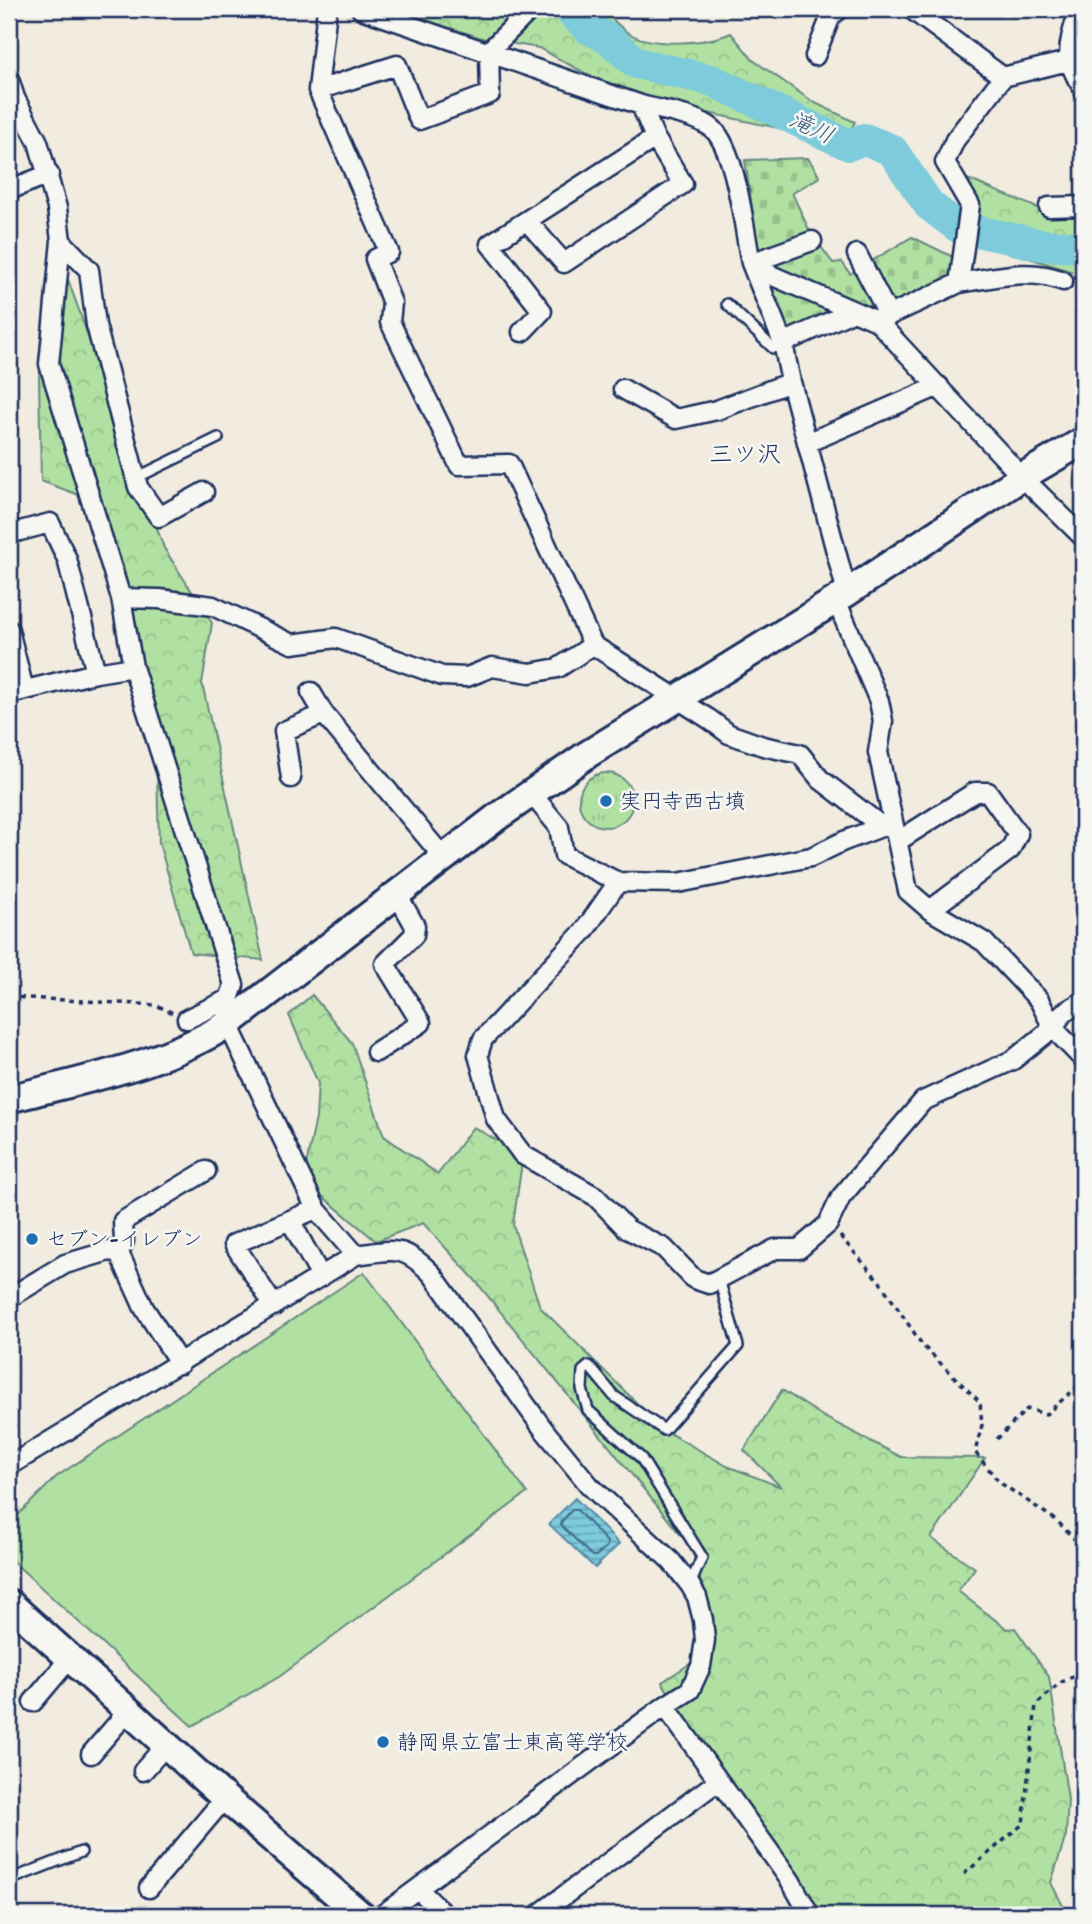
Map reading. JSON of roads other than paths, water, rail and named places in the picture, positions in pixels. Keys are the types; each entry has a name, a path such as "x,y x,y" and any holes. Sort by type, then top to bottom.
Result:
{"street":[{"path":"327,9 318,90 389,252 375,259 392,303 390,322 459,465 509,464 593,645 729,734 800,754 820,779 887,824 898,841 908,891 930,910 984,942 1039,1000 1053,1028 1083,1059"},
{"path":"361,9 489,51 641,106 688,117 710,127 725,144 733,167 751,263 783,343 842,596 883,721 878,752 887,824"},
{"path":"318,90 397,65 419,120 490,93 489,51 531,9"},
{"path":"815,55 831,16 840,9"},
{"path":"911,9 1003,77"},
{"path":"1080,11 1070,43 1068,61 1083,88"},
{"path":"959,283 970,205 945,162 956,140 1003,77 1068,61"},
{"path":"9,79 12,99 38,142 57,208 61,241 49,364 121,598 133,667 234,985 228,1012 294,1167 316,1209 356,1255"},
{"path":"527,221 564,263 683,184 655,138 641,106"},
{"path":"522,332 542,311 490,244 655,138"},
{"path":"9,190 49,174"},
{"path":"1049,207 1083,206"},
{"path":"61,241 89,270 96,325 138,487 159,517 204,492"},
{"path":"751,263 812,241"},
{"path":"857,254 883,318 939,386 1022,477 1083,537"},
{"path":"751,263 773,276 854,311 883,318 959,283 1025,274 1047,275 1063,281"},
{"path":"783,343 854,311"},
{"path":"623,389 676,419 717,410 791,382"},
{"path":"807,443 939,386"},
{"path":"9,1099 130,1069 199,1042 228,1012 397,894 531,793 588,754 842,596 1022,477 1083,441"},
{"path":"9,534 50,523 67,559 96,673"},
{"path":"121,598 159,598 213,606 292,644 336,638 442,676 467,677 492,667 530,673 558,668 593,645"},
{"path":"9,630 17,692 133,667"},
{"path":"311,692 324,714 444,858"},
{"path":"291,778 284,731 324,714"},
{"path":"898,841 975,792 988,792 1018,834 1010,849 930,910"},
{"path":"531,793 559,827 564,855 618,882 678,884 811,857 887,824"},
{"path":"618,882 584,931 483,1039 478,1055 496,1119 523,1155 595,1196 627,1229 664,1248 694,1279 709,1284 775,1249 799,1249 829,1223 841,1197 923,1101 1013,1060 1053,1028 1063,1013 1083,1001"},
{"path":"376,1052 421,1023 385,964 414,935 415,926 397,894"},
{"path":"187,1019 228,1012"},
{"path":"180,1364 144,1308 119,1254 124,1241 123,1221 206,1171"},
{"path":"274,1306 234,1244 316,1209"},
{"path":"290,1220 321,1277"},
{"path":"9,1466 356,1255 398,1250 416,1258 432,1274 544,1430 590,1486 671,1560 697,1597 703,1620 705,1640 701,1666 690,1690 382,1915"},
{"path":"9,1298 65,1264 109,1251 119,1254"},
{"path":"9,1603 225,1798 361,1915"},
{"path":"33,1702 70,1658"},
{"path":"665,1706 790,1880 807,1914"},
{"path":"91,1754 128,1711"},
{"path":"143,1771 166,1745"},
{"path":"538,1915 718,1781"},
{"path":"149,1888 225,1798"},
{"path":"418,1889 446,1915"}],"lane":[{"path":"727,304 773,348 783,343"},
{"path":"136,478 218,438"},
{"path":"690,1585 702,1557 641,1458 588,1410 582,1389 583,1371 589,1366 614,1396 664,1430 738,1346 719,1279"},
{"path":"9,1880 81,1852"}],"water":[{"path":"575,1498 619,1544 595,1568 549,1524"}],"waterway":[{"name":"滝川","path":"568,9 588,28 609,39 636,63 711,80 849,145 864,139 892,150 929,205 958,227 1041,245 1083,247"}],"place":[{"name":"実円寺西古墳","path":"606,801"},
{"name":"セブン-イレブン","path":"32,1239"},
{"name":"静岡県立富士東高等学校","path":"383,1742"}],"district":[{"name":"三ツ沢","path":"745,454"}]}
